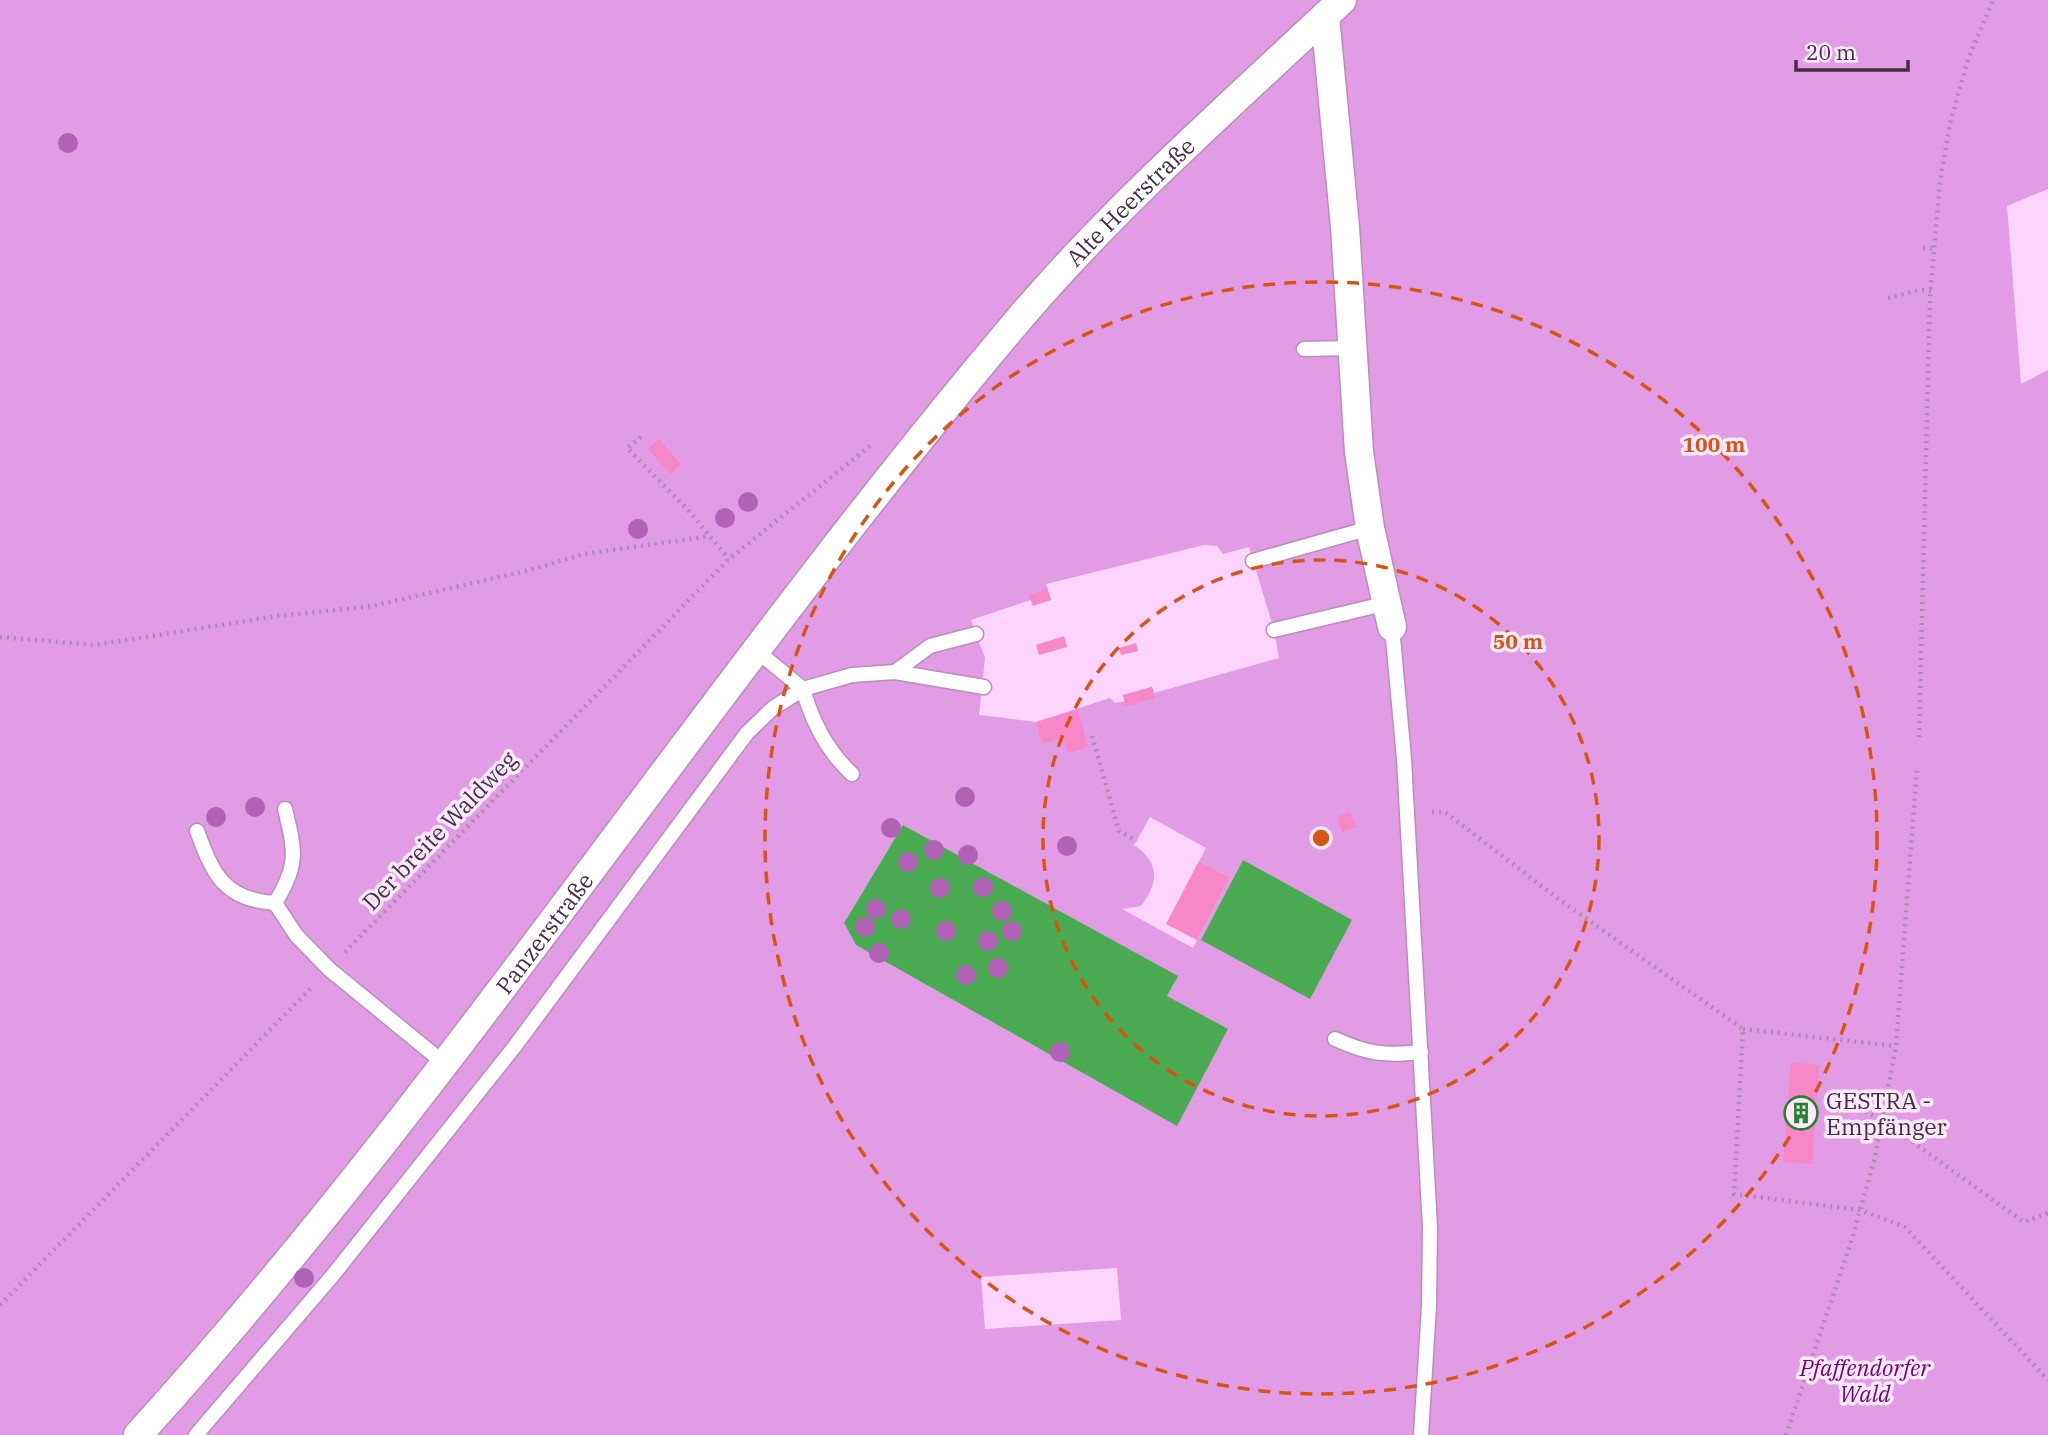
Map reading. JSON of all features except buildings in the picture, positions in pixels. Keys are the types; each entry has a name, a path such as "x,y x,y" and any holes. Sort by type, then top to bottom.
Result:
{"street":[{"path":"1333,8 1359,452 1370,528 1390,615"},
{"name":"Alte Heerstraße","path":"936,421 1021,317 1090,240 1167,162 1333,8"},
{"name":"Panzerstraße","path":"138,1435 315,1229 445,1064 835,547 936,421"}],"lane":[{"path":"1304,348 1352,348"},
{"path":"1253,561 1370,528"},
{"path":"1274,630 1390,615 1404,759 1430,1227 1429,1306 1421,1435"},
{"path":"895,672 930,646 976,634"},
{"path":"757,651 803,689 809,711 835,758 852,774"},
{"path":"196,1435 333,1275 515,1046 747,733 773,708 803,689 852,675 895,672 984,687"},
{"path":"275,903 287,883 292,867 294,847 285,809"},
{"path":"197,831 211,868 229,888 255,902 275,903"},
{"path":"275,903 296,935 329,969 445,1064"},
{"path":"1335,1039 1361,1051 1391,1055 1422,1052"}],"path":[{"path":"1919,737 1931,291 1940,181 1950,124 1968,59 1993,0"},
{"path":"1923,248 1935,249"},
{"path":"1888,298 1920,290 1931,291"},
{"path":"641,437 627,448 689,511 729,559"},
{"name":"Der breite Waldweg","path":"0,1305 729,559 874,443"},
{"path":"0,638 95,645 278,616 372,606 526,571 584,554 710,536"},
{"path":"1092,736 1119,831 1136,841"},
{"path":"1786,1435 1874,1161 1896,1046 1917,767"},
{"path":"1407,812 1445,812 1557,898 1743,1029 1896,1046"},
{"path":"1743,1029 1734,1194 1860,1210 1905,1227 2048,1380"},
{"path":"1824,1105 1861,1109 1882,1120 2024,1222 2048,1213"}],"green space":[{"name":"Pfaffendorfer Wald","path":"0,0 2048,0 2048,189 2007,206 2021,384 2048,370 2048,1435 0,1435","holes":["1204,545 1217,546 1223,554 1249,547 1274,630 1279,658 1154,693 1152,687 1123,695 1125,701 1115,703 1110,698 1036,722 979,715 985,658 971,620 1031,600 1051,600 1046,584","1150,817 1206,848 1199,861 1230,877 1193,948 1122,909 1141,906 1154,881 1149,858 1134,845","903,825 1177,976 1167,996 901,969 856,945 844,923","1117,1268 1121,1320 985,1329 981,1277"]}],"shaded area":[{"path":"903,825 1178,976 1167,996 1228,1029 1177,1126 856,945 844,923"},
{"path":"1243,860 1352,920 1310,999 1201,940"}],"place":[{"name":"GESTRA - Empfänger","path":"1801,1113"}]}
